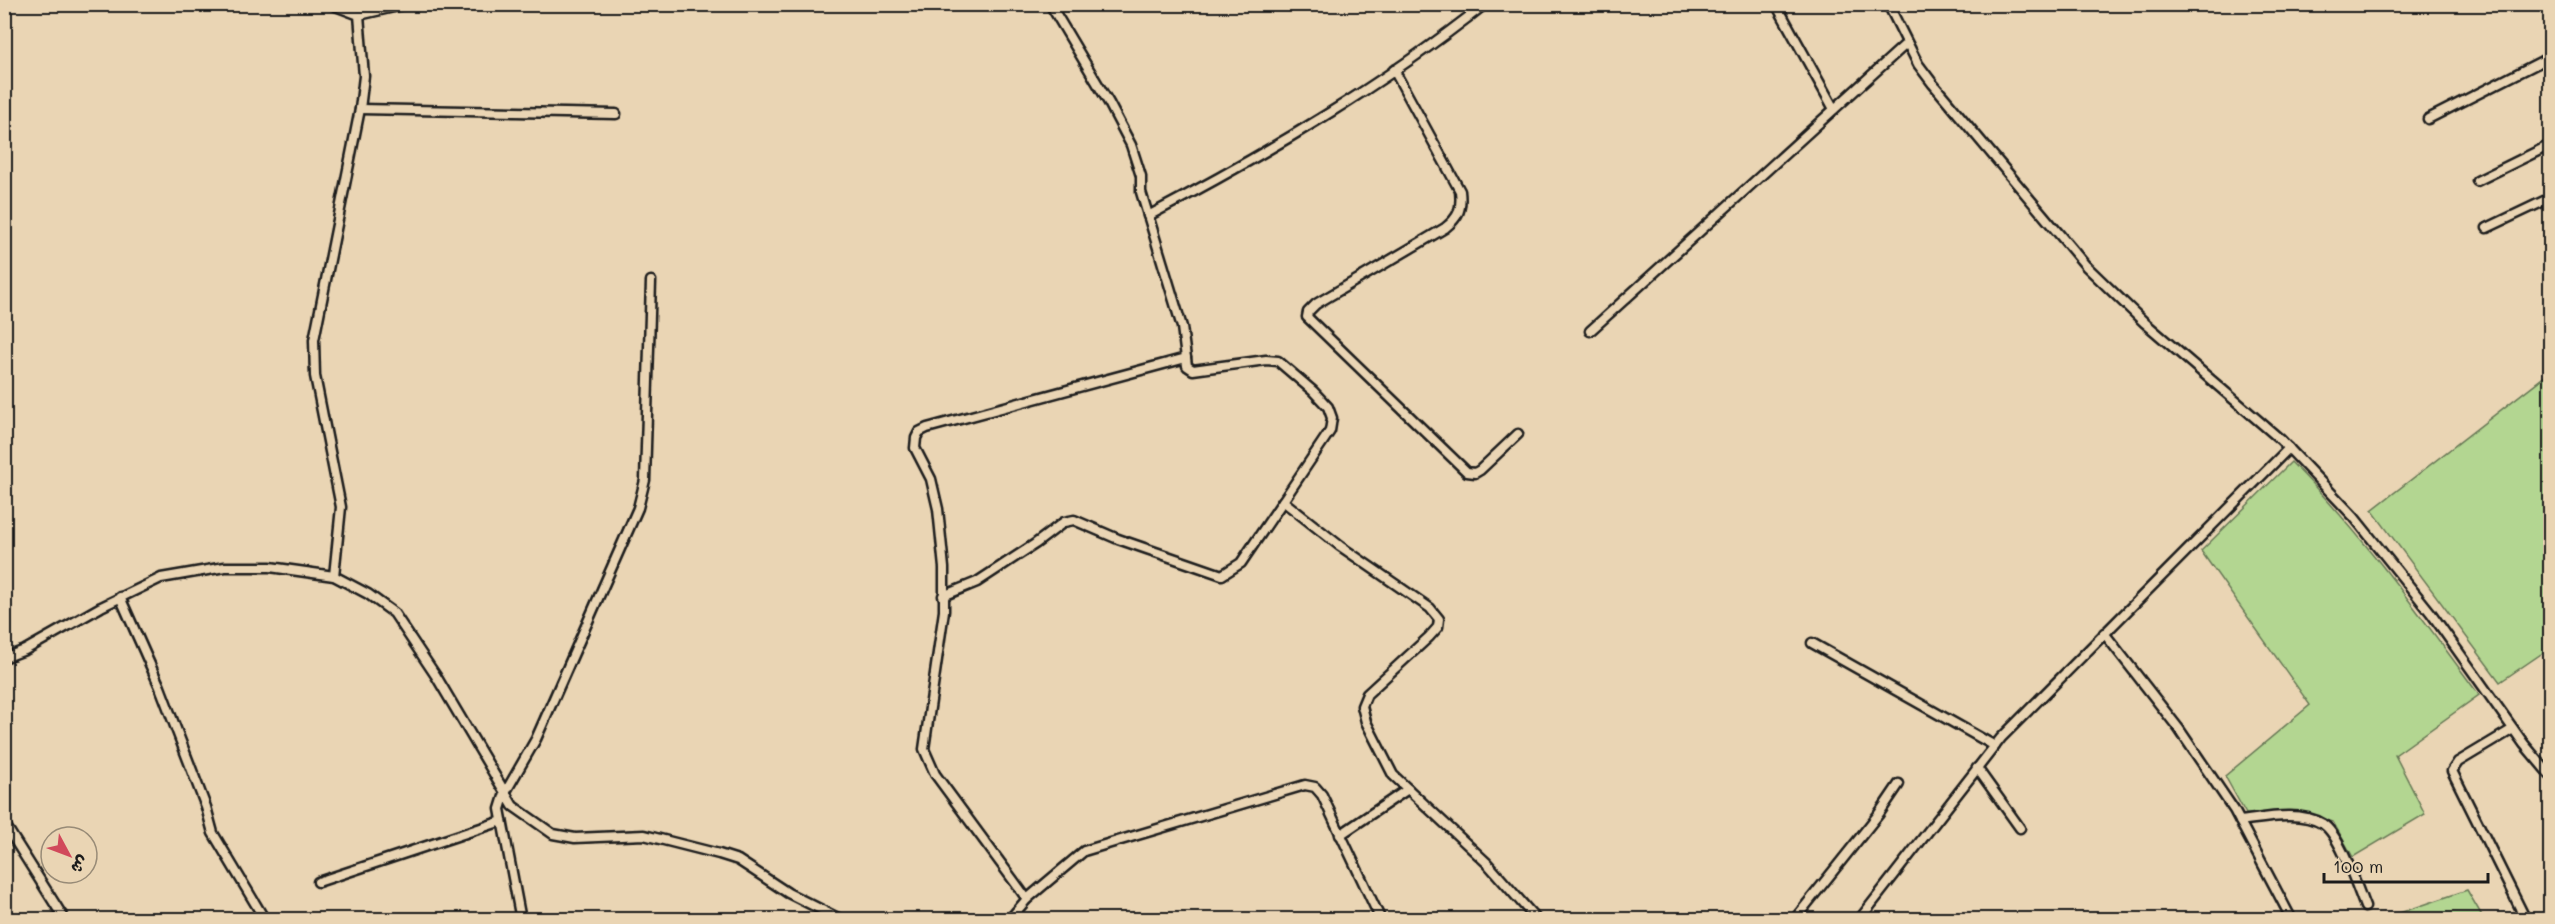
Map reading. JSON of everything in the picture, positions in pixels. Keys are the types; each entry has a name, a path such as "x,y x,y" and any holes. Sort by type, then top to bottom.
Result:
{"street":[{"path":"330,4 359,15 407,4"},
{"path":"943,596 977,582 1064,522 1074,520 1118,540 1222,575 1241,563 1330,431 1332,418 1328,407 1278,361 1266,360 1192,370 1187,366 1182,327 1141,192 1138,160 1109,103 1050,4"},
{"path":"1148,216 1284,141 1394,70 1485,4"},
{"path":"1776,4 1833,109"},
{"path":"1888,4 1918,64 1933,84 2086,266 2145,323 2243,405 2289,448 2354,517 2431,614 2513,729 2550,775"},
{"path":"334,576 341,507 315,376 314,340 360,109 363,76 359,15"},
{"path":"1590,332 1907,43"},
{"path":"2428,118 2550,57"},
{"path":"1394,70 1460,191 1461,211 1456,220 1445,228 1316,304 1308,312 1307,317 1467,472 1475,473 1480,470 1518,434"},
{"path":"360,109 616,114"},
{"path":"2477,181 2550,145"},
{"path":"2487,228 2550,198"},
{"path":"521,920 500,809 505,794 536,740 638,508 645,480 651,281"},
{"path":"1027,899 935,774 924,749 944,611 944,568 938,509 931,479 915,448 919,432 1186,358"},
{"path":"1859,920 1995,746 2289,448"},
{"path":"1284,501 1340,546 1430,608 1439,619 1438,627 1429,637 1367,694 1362,706 1366,722 1393,775 1487,863 1538,920"},
{"path":"4,658 25,650 120,597 161,578 225,567 270,567 334,576 368,594 394,613 436,676 513,806 553,834 575,838 644,835 719,854 738,860 788,892 842,920"},
{"path":"120,597 160,687 206,807 213,833 265,920"},
{"path":"2104,633 2179,729 2240,821 2292,920"},
{"path":"1812,643 1995,746"},
{"path":"2513,729 2458,762 2452,771 2526,920"},
{"path":"1977,768 2020,828"},
{"path":"1794,920 1878,815 1899,784"},
{"path":"1009,920 1027,899 1084,850 1305,785 1315,787 1322,795 1381,920"},
{"path":"1340,835 1408,789"},
{"path":"2240,821 2284,817 2321,823 2329,829 2334,838 2365,907"},
{"path":"318,882 502,820"},
{"path":"4,824 65,920"}],"green space":[{"path":"2550,372 2550,648 2500,682 2372,510"},
{"path":"2291,462 2366,546 2479,695 2395,755 2425,814 2353,857 2333,822 2300,812 2246,814 2225,776 2310,705 2201,551"},
{"path":"2467,890 2484,919 2382,919"}]}
